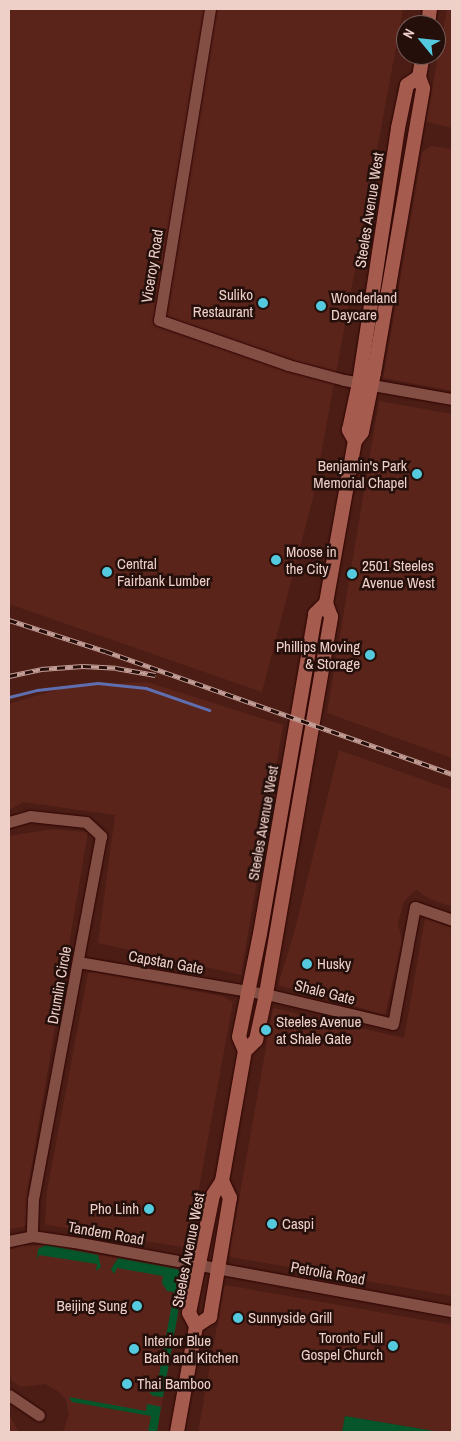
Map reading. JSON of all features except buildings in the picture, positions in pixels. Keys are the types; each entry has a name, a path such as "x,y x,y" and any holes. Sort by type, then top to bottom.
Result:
{"main road":[{"name":"Steeles Avenue West","path":"365,384 416,131 423,88 419,76 421,65"},
{"name":"Steeles Avenue West","path":"177,1432 196,1326 189,1313 213,1195 222,1181 246,1051 256,1040 266,994 331,617 326,603 355,441 362,432 365,384 398,128 407,85 419,76"},
{"path":"398,128 416,131"},
{"name":"Steeles Avenue West","path":"246,1051 239,1036 249,991 315,614 326,603"},
{"name":"Steeles Avenue West","path":"196,1326 210,1317 230,1198 222,1181"}],"street":[{"name":"Viceroy Road","path":"210,9 159,320 280,363 365,384"},
{"path":"365,384 452,399"},
{"name":"Drumlin Circle","path":"9,822 30,816 86,822 101,836 33,1200 32,1236"},
{"name":"Shale Gate","path":"249,991 393,1024 416,906 452,920"},
{"name":"Capstan Gate","path":"78,962 249,991"},
{"name":"Tandem Road","path":"9,1241 32,1236 199,1265"},
{"name":"Petrolia Road","path":"199,1265 452,1310"},
{"path":"9,1395 39,1415"}],"shaded area":[{"path":"9,9 403,9 402,15 396,15 396,47 313,498 262,692 9,604"},
{"path":"447,9 452,9 452,128 426,122 437,65 446,65"},
{"path":"432,146 452,149 452,391 383,378 422,152"},
{"path":"379,401 452,414 452,758 327,713"},
{"path":"147,682 283,725 241,975 98,943 115,815 23,802 9,810 9,704 68,686"},
{"path":"339,750 452,790 452,907 430,899 416,890 404,901 398,923 402,941 385,1015 278,985 294,933"},
{"path":"52,829 88,832 28,1188 26,1223 24,1227 9,1229 9,836"},
{"path":"425,918 452,928 452,1296 231,1257 229,1255 273,1008 404,1038"},
{"path":"94,972 222,996 233,1002 188,1248 47,1225 45,1223 47,1191 88,973"},
{"path":"46,1245 177,1269 185,1274 157,1432 63,1432 69,1414 66,1400 59,1392 45,1384 21,1387 12,1381 9,1374 9,1250 20,1246"},
{"path":"226,1285 452,1325 452,1432 440,1432 345,1416 342,1432 198,1432 224,1287"},
{"path":"9,1414 19,1432 9,1432"}],"green space":[{"path":"46,1245 98,1255 101,1267 96,1271 97,1264 39,1255 37,1260 38,1249"},
{"path":"118,1258 177,1269 185,1274 163,1397 153,1396 149,1392 156,1392 174,1292 167,1291 162,1283 163,1276 117,1268 114,1274 111,1269"},
{"path":"69,1397 146,1411 147,1404 161,1407 157,1432 148,1432 151,1416 72,1402"},
{"path":"345,1416 440,1432 342,1432"}],"waterway":[{"path":"9,697 37,690 98,683 146,688 209,710"}],"railway":[{"path":"9,620 105,651 452,774"},
{"path":"9,676 41,669 83,666 116,668 155,675"}],"place":[{"name":"Suliko Restaurant","path":"263,303"},
{"name":"Wonderland Daycare","path":"321,306"},
{"name":"Benjamin's Park Memorial Chapel","path":"417,474"},
{"name":"Moose in the City","path":"276,560"},
{"name":"Central Fairbank Lumber","path":"107,572"},
{"name":"2501 Steeles Avenue West","path":"352,574"},
{"name":"Phillips Moving & Storage","path":"370,655"},
{"name":"Husky","path":"307,964"},
{"name":"Steeles Avenue at Shale Gate","path":"266,1030"},
{"name":"Pho Linh","path":"149,1209"},
{"name":"Caspi","path":"272,1224"},
{"name":"Beijing Sung","path":"137,1306"},
{"name":"Sunnyside Grill","path":"238,1318"},
{"name":"Toronto Full Gospel Church","path":"393,1346"},
{"name":"Interior Blue Bath and Kitchen","path":"134,1349"},
{"name":"Thai Bamboo","path":"127,1384"}]}
